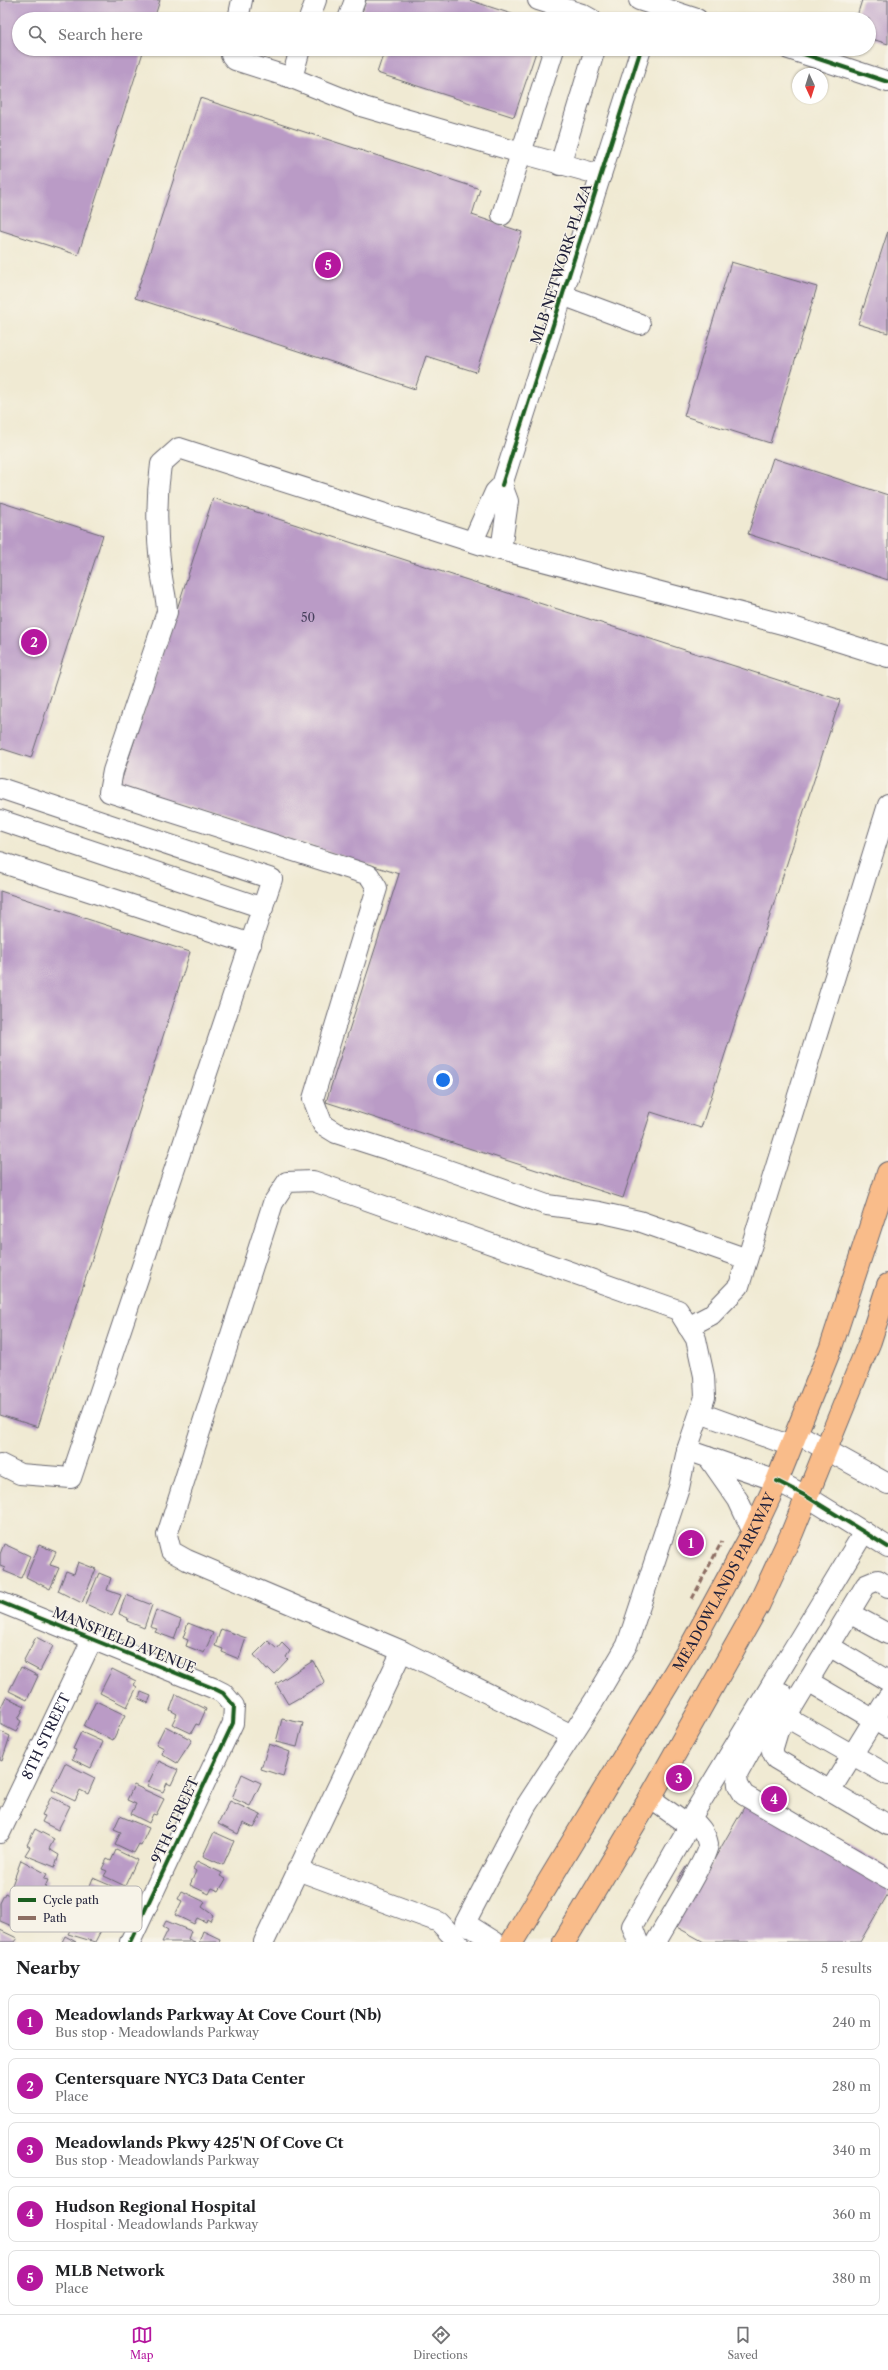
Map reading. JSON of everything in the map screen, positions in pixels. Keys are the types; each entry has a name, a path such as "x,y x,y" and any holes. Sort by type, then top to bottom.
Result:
{"main road":[{"name":"MEADOWLANDS PARKWAY","path":"512,1942 692,1644 754,1532 777,1481 831,1347 888,1173"},
{"path":"564,1942 650,1798 759,1604 792,1533 825,1449 870,1342 888,1284"}],"street":[{"path":"239,12 242,0"},
{"path":"312,12 316,0"},
{"path":"351,12 355,0"},
{"path":"538,0 561,12"},
{"path":"650,6 672,12"},
{"path":"232,56 235,60 292,78 364,107 560,165 601,175"},
{"path":"292,78 298,56"},
{"path":"502,215 552,56"},
{"path":"560,165 593,56"},
{"name":"MLB NETWORK PLAZA","path":"473,541 495,492 502,485 639,56"},
{"path":"810,56 888,82"},
{"path":"562,295 640,324"},
{"path":"747,1259 639,1221 599,1212 547,1205 412,1157 336,1133 323,1125 313,1099 377,888 369,875 109,792 114,771 167,612 161,570 156,501 161,464 179,448 501,550 790,626 888,657"},
{"path":"501,550 508,501 502,485"},
{"path":"0,788 272,879 71,1478 20,1474 0,1464"},
{"path":"688,1327 710,1315 739,1286 888,805"},
{"path":"0,820 263,908"},
{"path":"0,862 251,944"},
{"path":"457,1936 526,1806 572,1735 627,1645 678,1488 687,1450 705,1397 704,1376 696,1339 678,1310 313,1181 287,1182 273,1204 167,1535 167,1542 171,1551 186,1560 402,1651 572,1735"},
{"path":"700,1413 825,1449 888,1484"},
{"path":"687,1450 777,1481 806,1496 888,1547"},
{"path":"708,1457 738,1500 754,1532"},
{"path":"638,1942 632,1926 690,1822 864,1532"},
{"path":"888,1586 878,1580 870,1582 786,1717 778,1731 772,1751 776,1759 888,1825"},
{"name":"MANSFIELD AVENUE","path":"0,1602 213,1688 223,1693 234,1706"},
{"path":"850,1613 888,1634"},
{"name":"8TH STREET","path":"0,1833 92,1640"},
{"path":"797,1643 798,1664 737,1774 738,1785 744,1795 888,1879"},
{"path":"829,1646 888,1681"},
{"path":"264,1942 402,1651"},
{"path":"808,1681 881,1724"},
{"path":"830,1791 852,1756 881,1724 888,1697"},
{"name":"9TH STREET","path":"142,1916 233,1723 234,1706"},
{"path":"786,1717 852,1756 888,1775"},
{"path":"650,1798 690,1822 705,1833 708,1846 699,1867 656,1942"},
{"path":"297,1870 439,1922 457,1936 495,1942"},
{"name":"9TH STREET","path":"130,1942 135,1932"}],"building":[{"path":"0,0 160,0 156,12 12,12 12,56 142,56 78,255 0,230"},
{"path":"366,0 469,0 506,12 362,12"},
{"path":"862,0 888,0 888,44 876,40 876,12 858,12"},
{"path":"383,56 535,56 514,117 377,73"},
{"path":"200,98 480,189 472,215 522,232 476,372 426,356 415,389 135,298"},
{"path":"888,231 888,333 858,324"},
{"path":"731,262 817,287 770,443 684,416"},
{"path":"773,458 888,495 888,580 748,534"},
{"path":"213,498 840,700 701,1128 651,1112 623,1198 326,1102 399,874 120,785"},
{"path":"0,502 103,535 31,758 0,748"},
{"path":"0,891 190,952 38,1427 0,1415"},
{"path":"689,1534 699,1537 693,1553 683,1551"},
{"path":"4,1544 30,1556 21,1578 4,1571 5,1568 0,1566 0,1554"},
{"path":"39,1545 56,1552 50,1565 59,1568 50,1589 26,1577"},
{"path":"78,1562 96,1569 82,1603 58,1591 66,1571 74,1574"},
{"path":"99,1573 111,1578 107,1590 121,1595 112,1616 86,1604"},
{"path":"126,1595 152,1605 144,1628 127,1621 128,1618 119,1614"},
{"path":"156,1610 181,1620 174,1639 155,1632 157,1629 150,1627"},
{"path":"188,1623 213,1633 204,1653 186,1646 188,1640 183,1638"},
{"path":"221,1629 246,1638 239,1659 222,1652 223,1649 215,1646"},
{"path":"36,1637 53,1646 40,1671 23,1662"},
{"path":"268,1641 277,1649 282,1643 290,1651 286,1657 288,1659 274,1674 269,1669 267,1670 254,1655"},
{"path":"313,1661 325,1683 288,1704 276,1684"},
{"path":"21,1667 38,1676 27,1700 9,1691"},
{"path":"112,1669 136,1681 134,1685 137,1687 127,1707 100,1693"},
{"path":"141,1692 151,1696 148,1703 139,1699"},
{"path":"176,1694 206,1709 199,1725 196,1724 191,1733 172,1724 177,1714 170,1710"},
{"path":"6,1697 25,1706 18,1719 21,1721 16,1732 0,1724 0,1709"},
{"path":"96,1701 125,1715 113,1740 84,1726"},
{"path":"282,1719 303,1723 297,1747 276,1742"},
{"path":"165,1726 192,1740 177,1763 162,1754 164,1748 156,1744"},
{"path":"0,1731 10,1736 2,1761 0,1760"},
{"path":"81,1732 103,1742 91,1768 72,1759 76,1750 73,1749"},
{"path":"269,1744 290,1752 283,1776 261,1769"},
{"path":"159,1761 178,1770 171,1785 167,1783 163,1792 147,1786"},
{"path":"65,1763 95,1778 88,1794 80,1790 75,1801 52,1790"},
{"path":"242,1774 261,1783 250,1806 232,1798"},
{"path":"679,1774 683,1776 679,1783 675,1781"},
{"path":"134,1785 164,1799 156,1815 153,1814 149,1823 131,1814 136,1804 127,1800"},
{"path":"754,1790 888,1867 888,1894 860,1942 704,1942 673,1925 693,1890 677,1881 686,1867 704,1877"},
{"path":"51,1797 70,1806 58,1830 42,1822 45,1816 42,1815"},
{"path":"230,1801 261,1815 254,1828 243,1823 238,1834 218,1824"},
{"path":"120,1816 149,1828 141,1845 139,1844 134,1853 115,1844 121,1832 114,1829"},
{"path":"35,1829 54,1839 49,1849 59,1855 55,1867 25,1855 30,1847 27,1845"},
{"path":"214,1832 234,1841 223,1865 203,1856"},
{"path":"116,1850 137,1860 125,1886 104,1876 107,1871 102,1869 107,1859 111,1861"},
{"path":"21,1860 47,1874 44,1879 48,1880 45,1886 12,1886"},
{"path":"197,1861 222,1873 220,1876 226,1879 219,1891 212,1888 209,1894 190,1885 196,1871 193,1869"},
{"path":"93,1878 112,1886 90,1886"},
{"path":"182,1891 205,1902 202,1907 213,1915 210,1921 207,1919 206,1922 197,1918 194,1924 175,1915 182,1901 178,1899"},
{"path":"5,1893 10,1896 10,1925 0,1921 0,1903"},
{"path":"166,1921 191,1931 188,1939 195,1942 162,1942 168,1930 163,1927"},
{"path":"0,1930 17,1938 14,1942 0,1942"},
{"path":"203,1931 220,1939 219,1942 199,1942"},
{"path":"69,1932 100,1932 95,1942 68,1934"},
{"path":"65,1936 76,1942 62,1942"}],"marked path":[{"path":"692,1599 722,1541"}],"cycle path":[{"path":"502,485 639,56"},
{"path":"810,56 888,82"},
{"path":"777,1481 806,1496 888,1547"},
{"path":"0,1602 213,1688 223,1693 234,1706 233,1723 142,1916"},
{"path":"130,1942 135,1932"}],"place":[{"name":"MLB Network","path":"328,265"},
{"name":"Centersquare NYC3 Data Center","path":"34,642"},
{"name":"Meadowlands Parkway At Cove Court (Nb)","path":"691,1543"},
{"name":"Meadowlands Pkwy 425'N Of Cove Ct","path":"679,1778"},
{"name":"Hudson Regional Hospital","path":"774,1799"}]}
